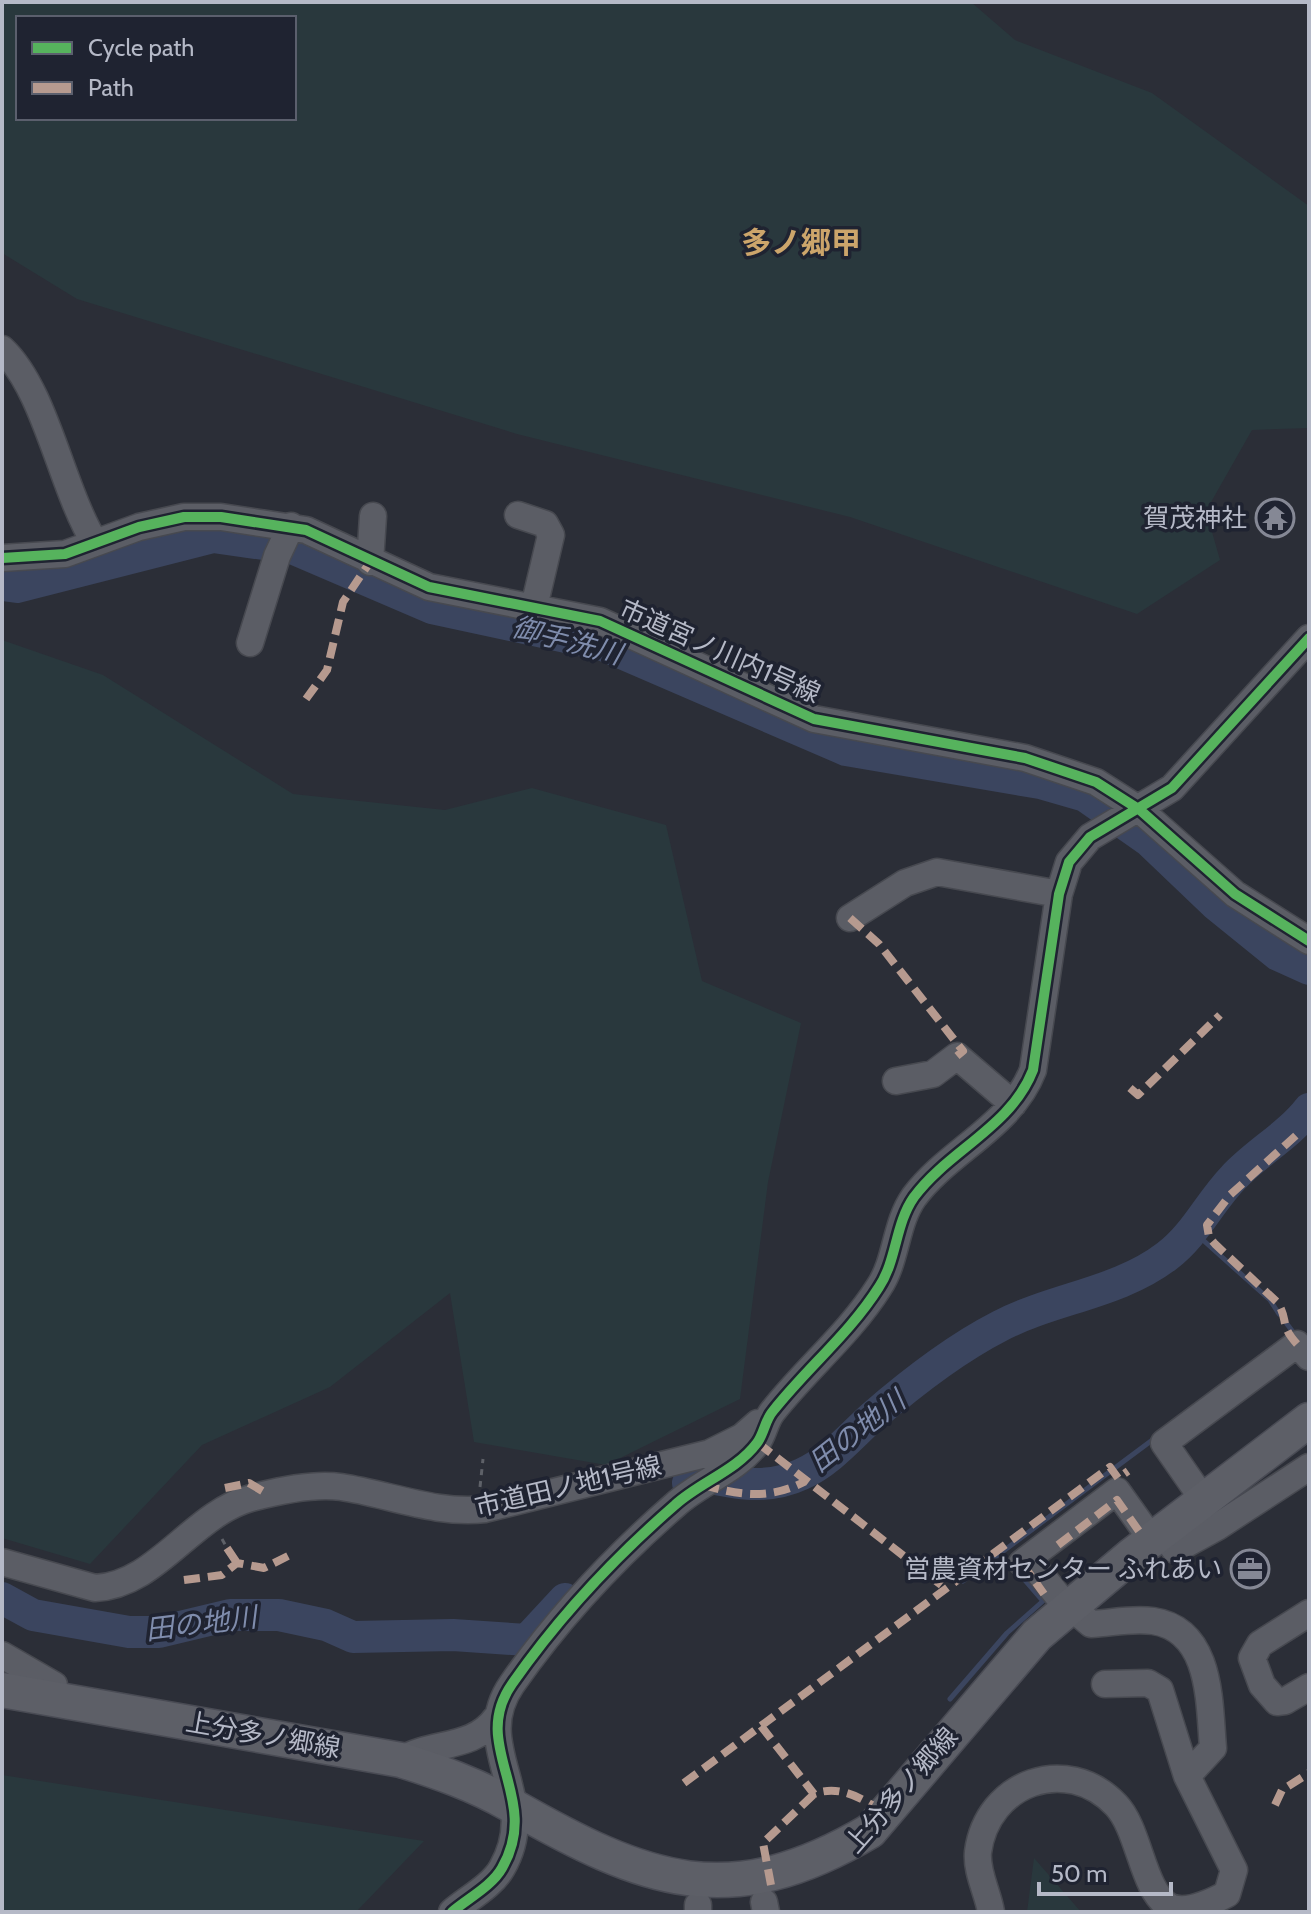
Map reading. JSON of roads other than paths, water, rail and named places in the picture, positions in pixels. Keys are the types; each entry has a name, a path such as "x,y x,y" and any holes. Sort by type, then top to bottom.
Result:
{"main road":[{"name":"上分多ノ郷線","path":"2,1690 401,1760 458,1778 516,1808 633,1880 698,1908 765,1907 811,1882 853,1848 1015,1658 1069,1605 1309,1420"}],"street":[{"path":"2,349 18,364 31,388 82,522 95,543"},
{"path":"518,515 545,524 551,535 534,607"},
{"path":"370,562 373,516"},
{"name":"市道宮ノ川内1号線","path":"2,558 65,554 139,527 184,517 221,517 284,539 370,562 429,587 600,621 814,719 1025,758 1096,782 1235,894 1309,941"},
{"path":"250,643 284,539"},
{"path":"401,1760 416,1751 468,1741 489,1728 514,1681 601,1574 677,1503 726,1471 758,1443 771,1414 844,1334 880,1286 902,1221 914,1198 1013,1104 1033,1070 1059,894 1069,862 1078,848 1106,827 1172,788 1309,638"},
{"path":"850,918 905,883 937,872 1059,894"},
{"path":"896,1081 933,1074 957,1056 1013,1104"},
{"path":"1205,1502 1164,1443 1297,1344 1309,1357"},
{"name":"市道田ノ地1号線","path":"2,1562 95,1588 110,1587 146,1568 224,1509 252,1498 324,1486 453,1509 485,1509 710,1453 742,1437 771,1414"},
{"path":"1187,1776 1213,1748 1202,1661 1194,1644 1179,1631 1153,1621 1125,1619 1091,1624 1030,1566 1117,1491 1157,1536 1175,1550 1217,1527 1309,1467"},
{"path":"1309,1613 1260,1644 1252,1658 1262,1685 1277,1702 1285,1701 1309,1687"},
{"path":"2,1655 54,1685 54,1699"},
{"path":"991,1912 977,1856 981,1836 1009,1796 1028,1784 1049,1777 1076,1782 1118,1807 1133,1833 1156,1895 1167,1906 1190,1910 1227,1894 1234,1870 1187,1776 1160,1690 1148,1683 1105,1684"},
{"path":"452,1912 502,1869 513,1840 516,1808 496,1735 496,1718"}],"waterway":[{"name":"御手洗川","path":"2,585 17,587 213,537 292,548 432,608 603,645 846,750 1040,783 1085,796 1149,841 1215,904 1278,955 1309,969"},
{"name":"田の地川","path":"688,1483 702,1476 764,1484 802,1474 830,1456 917,1380 983,1335 1021,1316 1107,1287 1148,1268 1177,1248 1233,1178 1292,1128 1309,1109"},
{"path":"1194,1232 1270,1300 1279,1314"},
{"path":"1287,1324 1296,1336"},
{"path":"963,1581 1155,1438"},
{"path":"950,1699 1007,1633 1043,1601 1018,1572"},
{"name":"田の地川","path":"2,1598 33,1615 129,1632 159,1632 230,1615 279,1615 326,1625 353,1637 453,1635 527,1640 565,1599"}],"place":[{"name":"賀茂神社","path":"1275,518"},
{"name":"営農資材センター ふれあい","path":"1250,1569"}],"district":[{"name":"多ノ郷甲","path":"801,242"}]}
